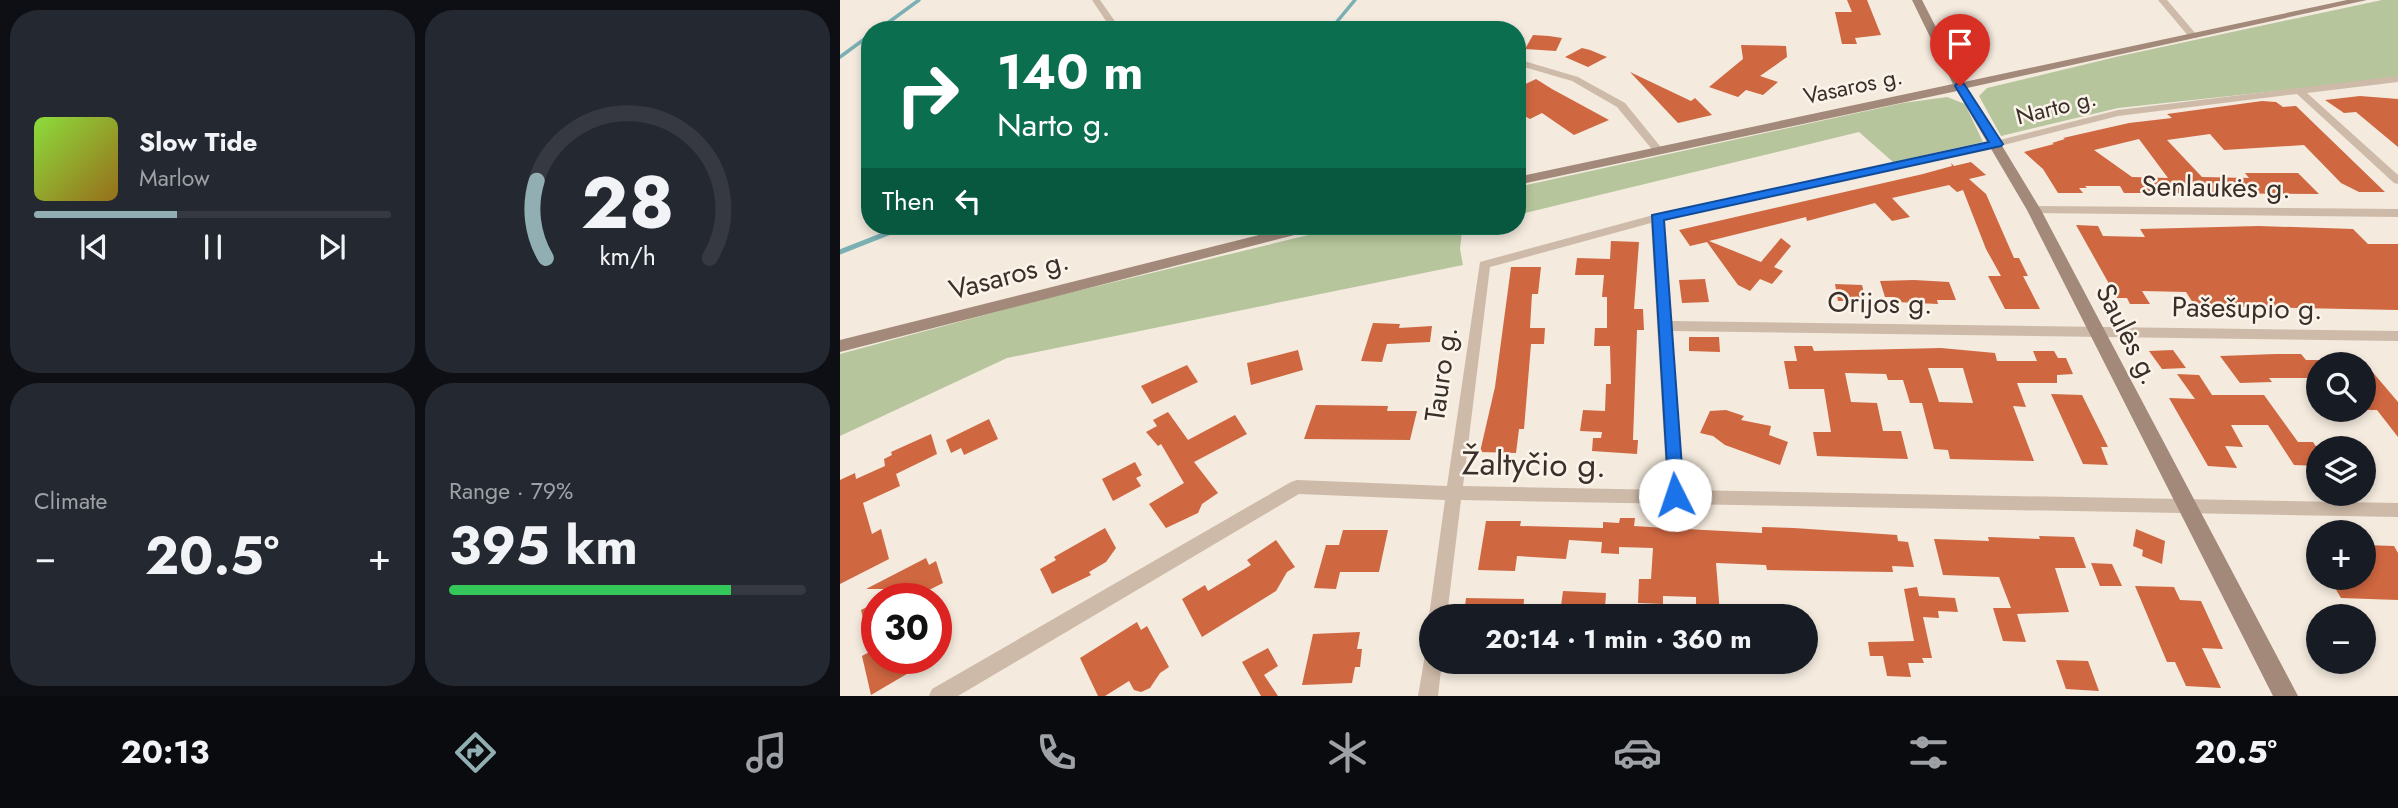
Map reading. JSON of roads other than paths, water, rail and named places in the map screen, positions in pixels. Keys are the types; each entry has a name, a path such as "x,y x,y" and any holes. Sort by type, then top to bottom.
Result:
{"main road":[{"name":"Saulės g.","path":"1917,0 1960,86 2034,210 2184,504 2286,696"},
{"name":"Vasaros g.","path":"1526,179 2362,0"},
{"name":"Vasaros g.","path":"840,346 1278,235"}],"street":[{"path":"1096,0 1111,21"},
{"path":"2162,0 2193,36"},
{"path":"1526,65 1576,79 1621,105 1659,151"},
{"name":"Narto g.","path":"1484,265 1657,218 1996,144 2118,113 2398,79"},
{"path":"2298,90 2398,181"},
{"name":"Senlaukės g.","path":"2034,210 2398,213"},
{"path":"1657,218 1675,495"},
{"name":"Tauro g.","path":"1440,604 1484,265"},
{"name":"Orijos g.","path":"1664,326 2095,330"},
{"name":"Pašešupio g.","path":"2095,330 2398,335"},
{"name":"Žaltyčio g.","path":"939,696 1297,487 1454,493 2184,504 2398,510"},
{"path":"1427,696 1430,674"}],"waterway":[{"path":"890,21 919,0"},
{"path":"1338,21 1355,0"},
{"path":"840,57 861,42"},
{"path":"840,252 883,235"}]}
